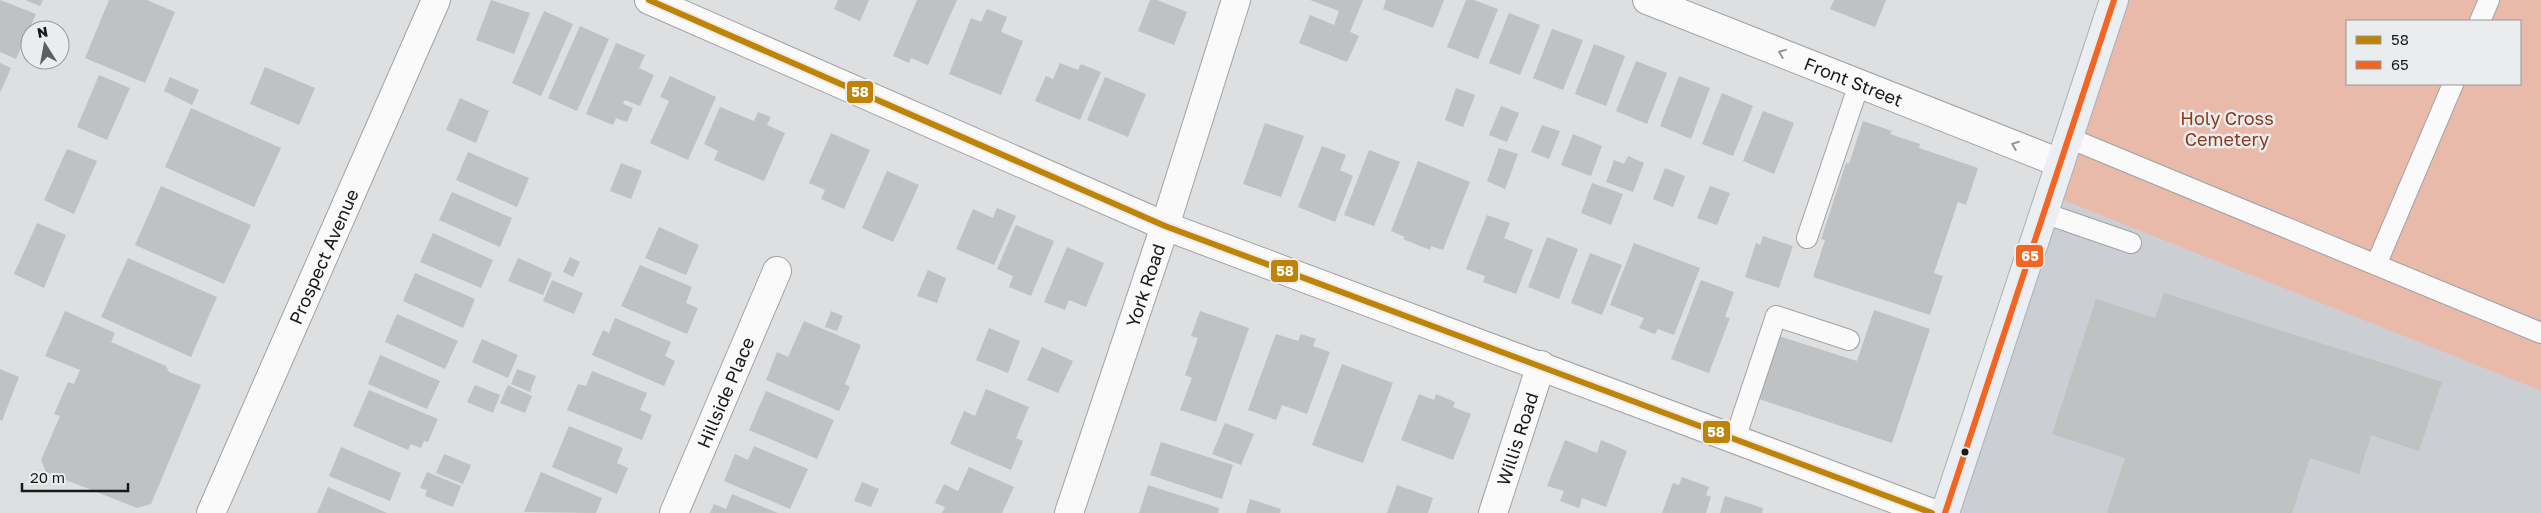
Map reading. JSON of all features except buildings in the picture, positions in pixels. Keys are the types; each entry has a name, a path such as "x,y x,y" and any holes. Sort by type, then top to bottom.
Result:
{"main road":[{"path":"1945,513 2114,0"}],"street":[{"name":"Prospect Avenue","path":"211,513 436,0"},
{"path":"649,0 1164,226 1541,365 1932,513"},
{"name":"York Road","path":"1069,513 1236,0"},
{"name":"Front Street","path":"1647,0 1859,84 2064,151"},
{"name":"Hillside Place","path":"674,513 777,272"},
{"name":"Willis Road","path":"1493,513 1541,365"}],"lane":[{"path":"2480,20 2489,0"},
{"path":"1807,238 1859,84"},
{"path":"2376,265 2453,85"},
{"path":"2064,151 2376,265 2541,333"},
{"path":"2044,212 2131,243"},
{"path":"1735,439 1776,316 1849,340"}],"shaded area":[{"path":"2050,195 2541,391 2541,513 1945,513"}],"green space":[{"name":"Holy Cross Cemetery","path":"2114,0 2541,0 2541,391 2050,195"}],"transit line":[{"name":"58","path":"649,0 1165,226 1932,513"},
{"name":"65","path":"1945,513 2114,0"}]}
